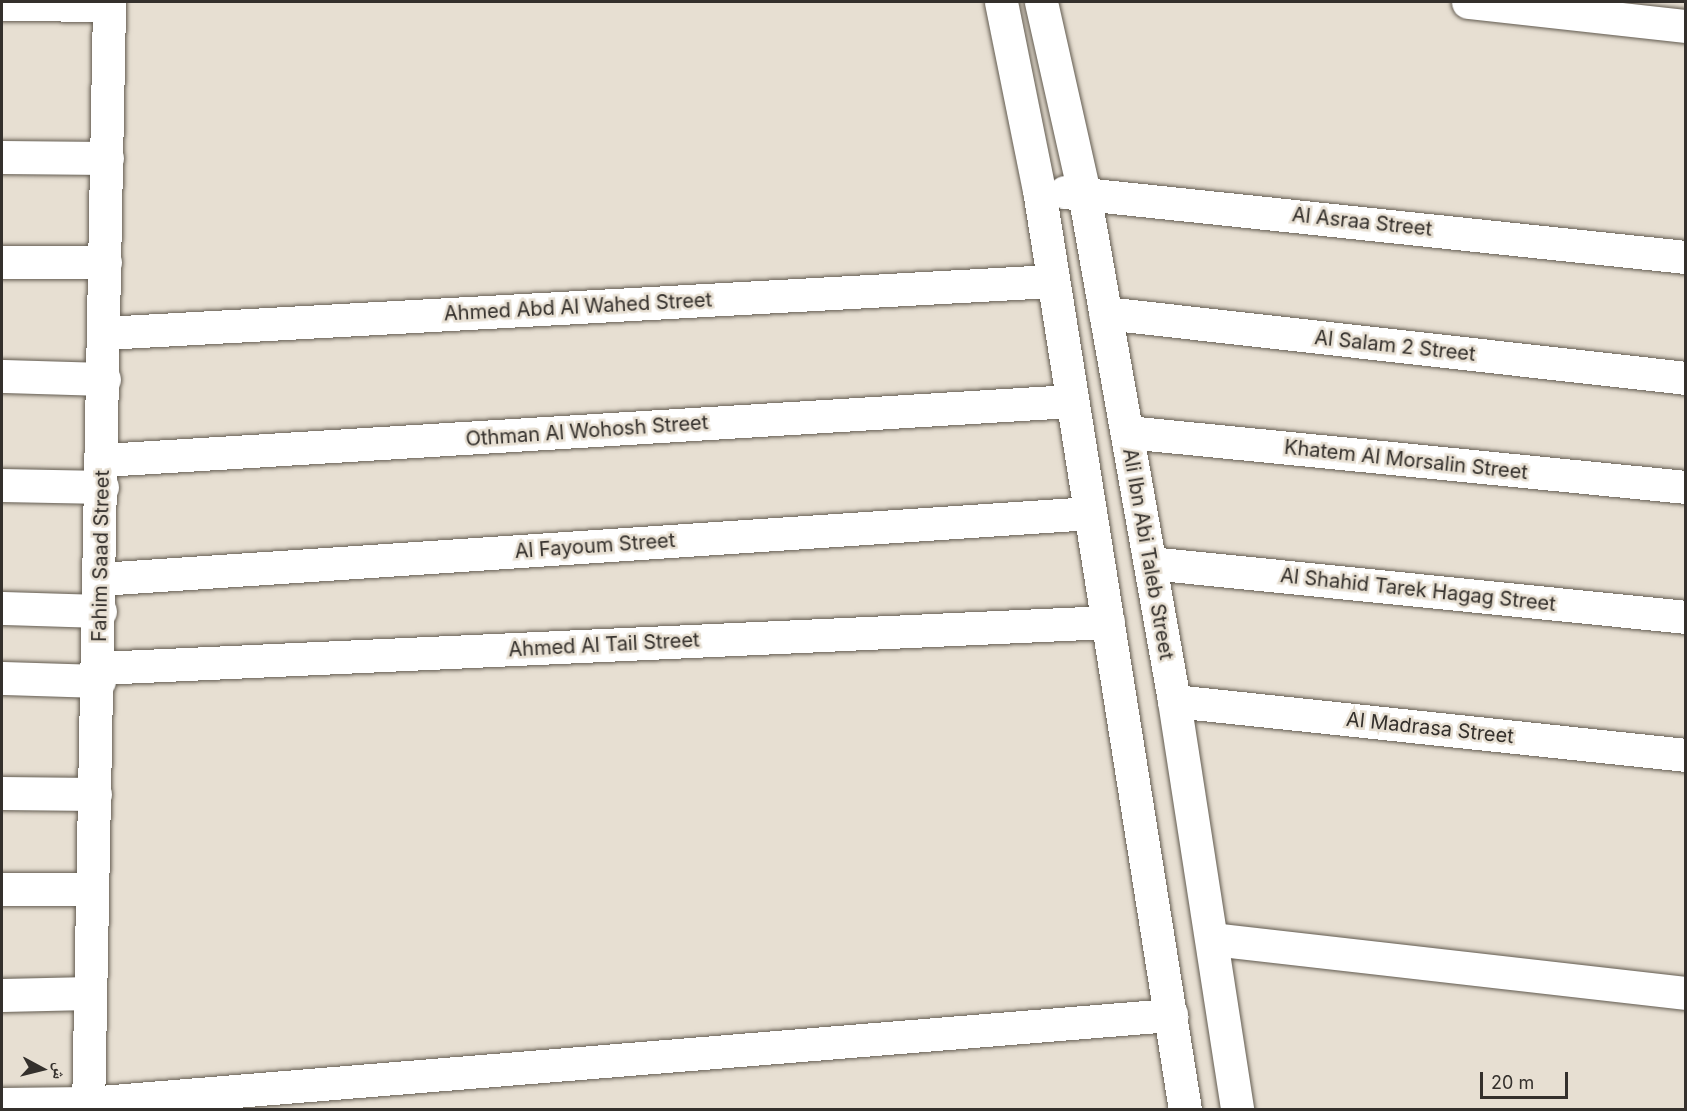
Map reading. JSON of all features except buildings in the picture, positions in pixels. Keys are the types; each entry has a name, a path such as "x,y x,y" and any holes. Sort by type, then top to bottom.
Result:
{"street":[{"path":"1001,2 1039,190 1185,1110"},
{"name":"Ali Ibn Abi Taleb Street","path":"1041,2 1084,193 1106,313 1174,701 1237,1110"},
{"path":"1468,2 1686,26"},
{"path":"2,4 109,3"},
{"name":"Fahim Saad Street","path":"88,1106 91,889 99,674 109,3"},
{"path":"2,157 107,158"},
{"name":"Al Asraa Street","path":"1039,190 1686,257"},
{"path":"2,262 105,262"},
{"name":"Ahmed Abd Al Wahed Street","path":"104,333 1052,281"},
{"name":"Al Salam 2 Street","path":"1106,313 1686,378"},
{"path":"2,376 104,378"},
{"name":"Othman Al Wohosh Street","path":"2,485 102,474 1071,401"},
{"name":"Khatem Al Morsalin Street","path":"1127,432 1686,487"},
{"name":"Al Fayoum Street","path":"100,579 1090,513"},
{"name":"Al Shahid Tarek Hagag Street","path":"1150,563 1686,617"},
{"path":"2,608 100,611"},
{"name":"Ahmed Al Tail Street","path":"2,678 1108,622"},
{"name":"Al Madrasa Street","path":"1174,701 1686,755"},
{"path":"2,793 95,794"},
{"path":"2,889 91,889"},
{"path":"1212,939 1686,993"},
{"path":"2,995 90,993"},
{"path":"2,1104 88,1106 1171,1015"}]}
